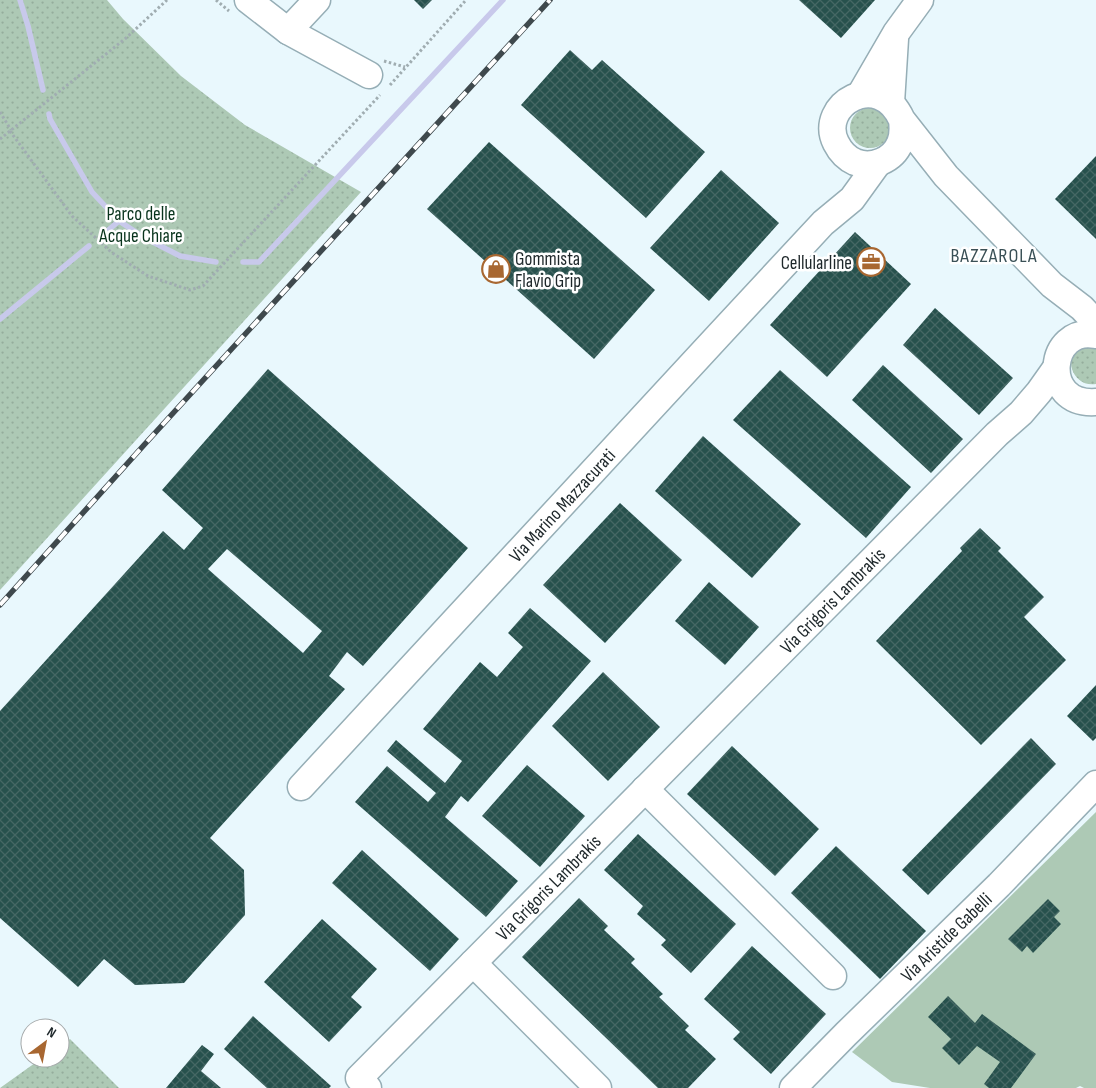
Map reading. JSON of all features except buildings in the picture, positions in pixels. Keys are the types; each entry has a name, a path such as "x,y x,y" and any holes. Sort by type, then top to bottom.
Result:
{"street":[{"path":"248,0 288,31 379,86"},
{"path":"288,31 317,0"},
{"path":"860,95 896,33 920,0"},
{"name":"Via Marino Mazzacurati","path":"301,787 823,223 852,199 882,161 895,152 903,132 896,112 896,33"},
{"path":"946,176 912,162 882,161 867,164 855,162 845,156 834,140 832,130 838,110 851,98 860,95 871,94 882,97 946,176 1052,285 1082,308 1096,323"},
{"name":"Via Marino Mazzacurati","path":"823,223 841,194 845,156"},
{"path":"1052,285 1059,304 1066,315 1070,340 1081,335 1096,335"},
{"name":"Via Grigoris Lambrakis","path":"368,1088 359,1078 978,453 1021,413 1056,368 1058,357 1070,340"},
{"path":"1056,368 1062,388 1070,396 1086,403 1096,402"},
{"name":"Via Grigoris Lambrakis","path":"1021,413 1070,396"},
{"name":"Via Aristide Gabelli","path":"794,1088 846,1034 999,885 1096,784"},
{"path":"646,789 834,976"},
{"path":"473,963 598,1088"}],"path":[{"path":"0,139 126,38 167,0"},
{"path":"0,112 10,130 72,216 111,252 148,276 190,290 203,286 379,86 466,0"}],"green space":[{"name":"Parco delle Acque Chiare","path":"0,0 107,0 123,19 181,76 245,125 361,192 0,590"},
{"path":"870,108 884,114 890,128 884,142 870,148 856,142 850,128 856,114"},
{"path":"1096,346 1096,384 1088,384 1076,377 1071,364 1072,358 1080,348"},
{"path":"1096,812 1096,1088 1080,1086 1076,1088 930,1088 892,1082 852,1052"},
{"path":"70,1039 119,1088 0,1088 28,1068 70,1068"}],"waterway":[{"path":"20,0 43,90"},
{"path":"243,262 259,262 503,0"},
{"path":"49,114 50,119 92,192 119,221"},
{"path":"106,232 119,221 145,238 180,256 216,262"},
{"path":"0,319 89,246"}],"railway":[{"path":"0,605 550,0"}],"place":[{"name":"Cellularline","path":"871,262"},
{"name":"Gommista Flavio Grip","path":"496,269"}],"district":[{"name":"BAZZAROLA","path":"994,255"}]}
